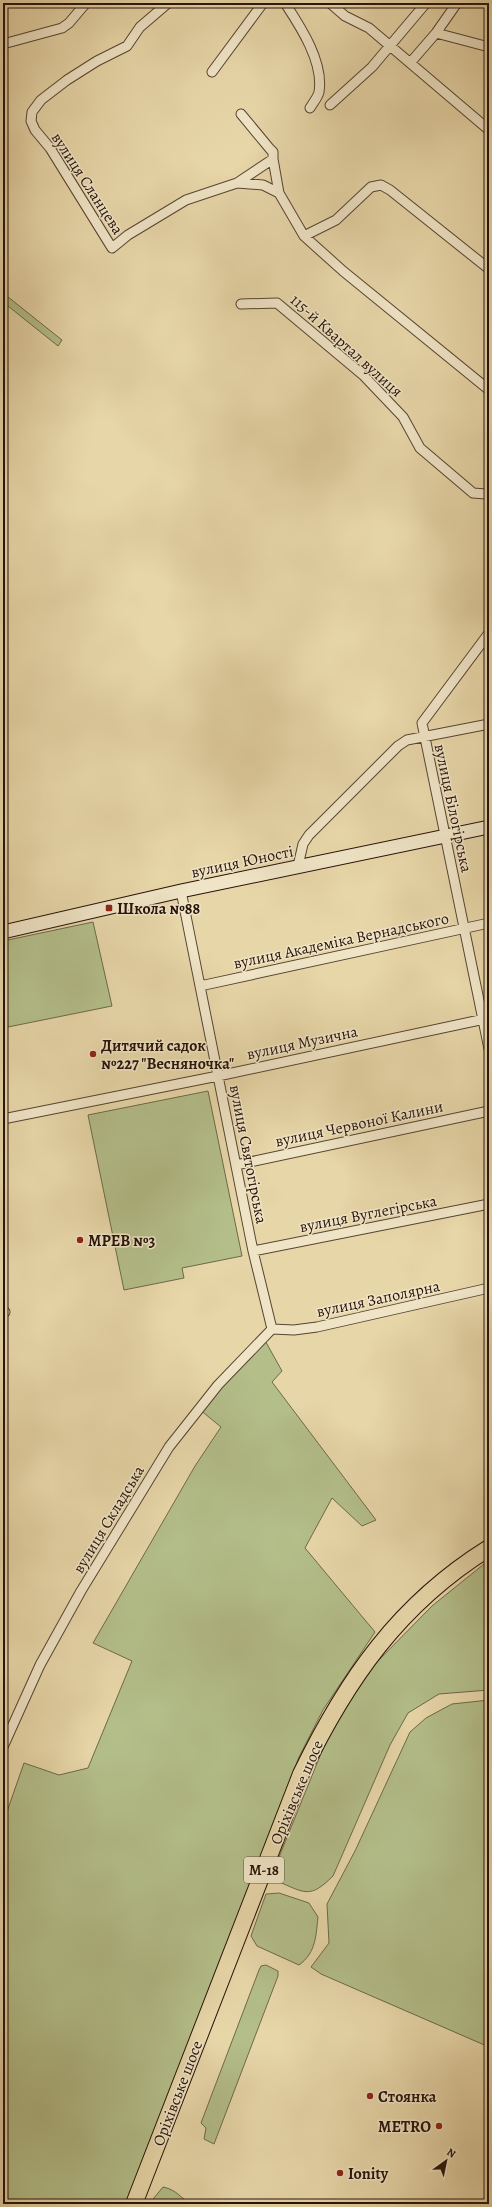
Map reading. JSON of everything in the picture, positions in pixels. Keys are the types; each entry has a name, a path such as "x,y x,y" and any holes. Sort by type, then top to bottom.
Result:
{"highway":[{"name":"Оріхівське шосе","path":"134,2204 301,1774 321,1734 351,1682 384,1637 421,1600 454,1572 489,1548"}],"street":[{"path":"3,44 62,28 69,23 86,3"},
{"name":"вулиця Сланцева","path":"168,3 140,28 127,46 97,60 66,80 41,100 32,112 31,121 35,130 50,148 112,248 128,235 186,200 237,184 273,159"},
{"path":"212,72 263,3"},
{"path":"285,3 312,49 319,81 319,93 310,108"},
{"path":"330,3 345,16 369,28 489,130"},
{"path":"330,105 372,67 426,3"},
{"path":"410,63 436,33 457,3"},
{"path":"436,33 489,48"},
{"path":"241,114 273,152 279,193 304,236 343,271 489,390"},
{"path":"237,184 263,185 279,193"},
{"path":"304,236 336,220 371,187 381,185 390,190 489,269"},
{"name":"115-й Квартал вулиця","path":"241,304 277,303 363,376 403,417 420,448 473,493 486,494 489,491"},
{"name":"вулиця Білогірська","path":"489,633 422,723 464,929 486,1018 489,1049"},
{"path":"298,866 303,844 309,835 398,746 407,740 489,724"},
{"name":"вулиця Юності","path":"3,932 181,891 489,827"},
{"name":"вулиця Святогірська","path":"181,891 253,1251 272,1329"},
{"name":"вулиця Академіка Вернадського","path":"200,986 489,923"},
{"name":"вулиця Музична","path":"3,1119 218,1076 486,1018"},
{"name":"вулиця Червоної Калини","path":"236,1165 489,1111"},
{"name":"вулиця Вуглегірська","path":"253,1251 489,1204"},
{"name":"вулиця Заполярна","path":"272,1329 294,1330 317,1327 489,1288"},
{"name":"вулиця Складська","path":"3,1748 40,1665 81,1591 169,1446 218,1385 272,1329"}],"green space":[{"path":"3,293 62,340 58,346 3,302"},
{"path":"93,922 112,1006 3,1028 3,941"},
{"path":"208,1091 242,1256 182,1268 184,1278 124,1290 88,1115"},
{"path":"263,1337 282,1371 272,1382 376,1520 362,1526 332,1498 305,1548 375,1632 323,1710 299,1757 130,2204 3,2204 3,1823 24,1763 59,1775 88,1768 132,1661 93,1643 195,1466 221,1427 199,1409"},
{"path":"489,1560 489,1690 439,1694 408,1713 390,1745 333,1876 318,1888 307,1892 294,1889 277,1881 279,1857 335,1719 371,1668 432,1606"},
{"path":"489,1700 489,1723 485,1724 489,1751 489,2047 321,1974 311,1967 329,1943 327,1904 355,1851 410,1732 426,1718 452,1704"},
{"path":"279,1893 309,1903 318,1917 316,1937 312,1949 305,1960 299,1965 257,1946 251,1936 266,1894"},
{"path":"266,1965 278,1971 278,1976 214,2144 204,2139 206,2128 201,2123 259,1970 261,1966"},
{"path":"163,2187 176,2192 185,2200 193,2204 149,2204"}],"place":[{"name":"Школа №88","path":"109,908"},
{"name":"Дитячий садок №227 \"Весняночка\"","path":"93,1054"},
{"name":"МРЕВ №3","path":"80,1240"},
{"name":"Стоянка","path":"370,2096"},
{"name":"METRO","path":"439,2126"},
{"name":"Ionity","path":"340,2173"}]}
